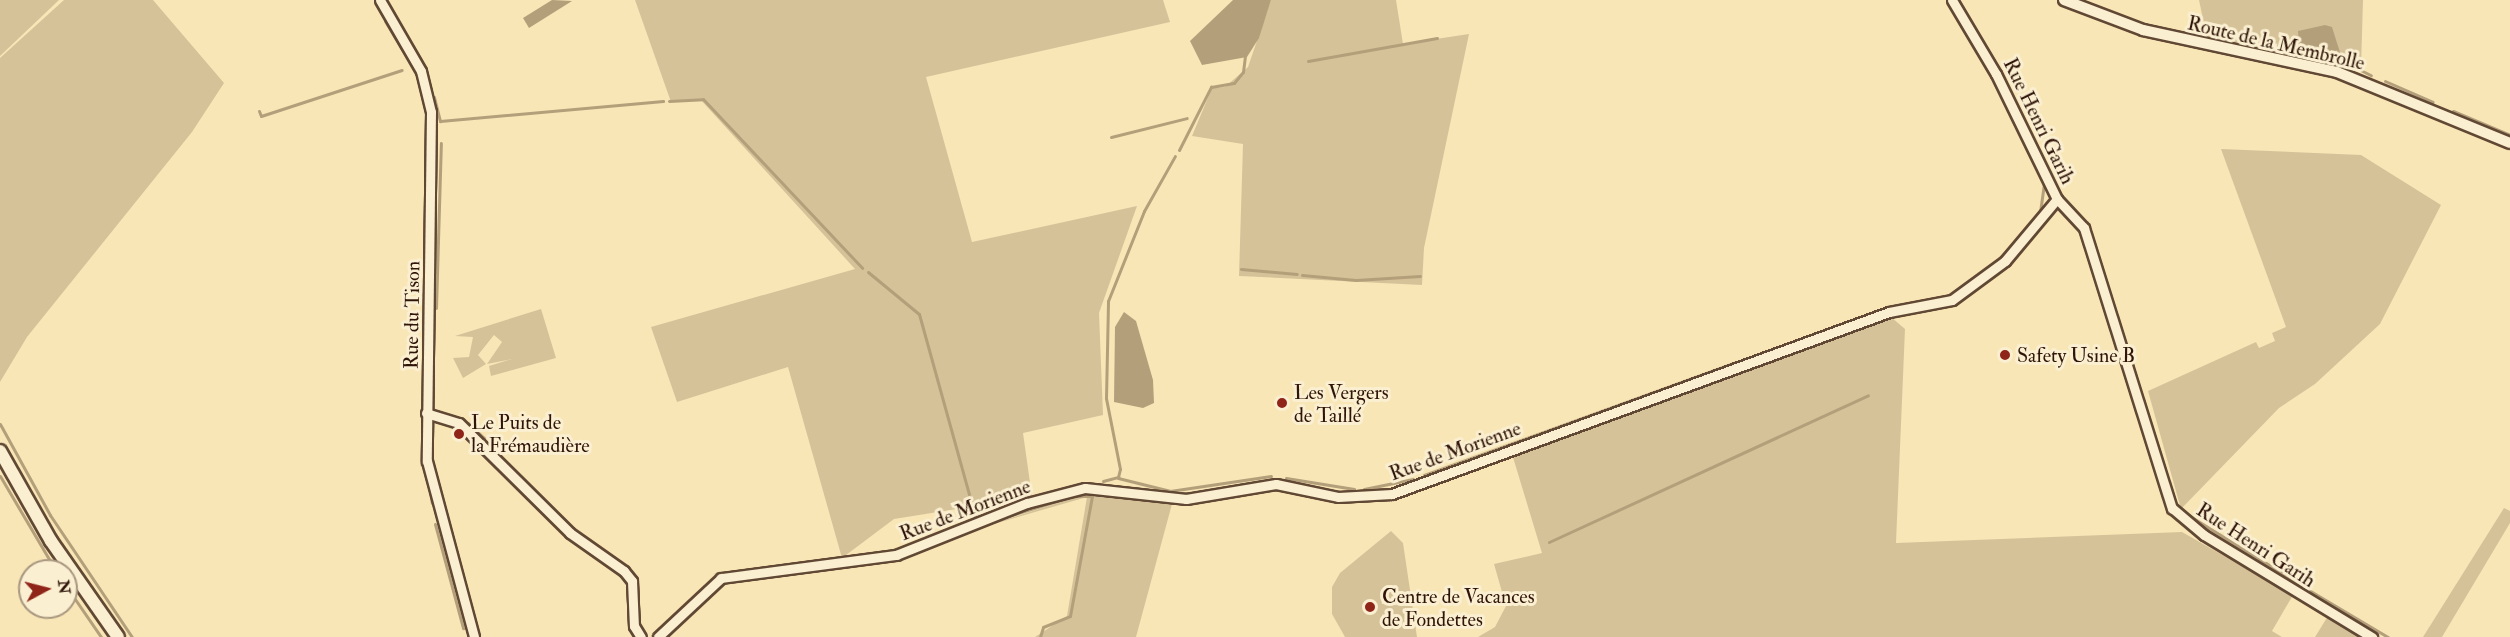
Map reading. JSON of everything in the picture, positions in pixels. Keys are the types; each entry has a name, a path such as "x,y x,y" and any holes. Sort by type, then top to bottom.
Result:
{"main road":[{"path":"0,451 51,541 118,637"}],"street":[{"name":"Rue du Tison","path":"380,0 421,71 431,112 427,461 474,637"},
{"name":"Rue Henri Garih","path":"1952,0 1986,55 2057,199 2084,228 2172,508 2204,535 2372,637"},
{"name":"Route de la Membrolle","path":"2064,0 2143,30 2337,72 2510,143"},
{"name":"Rue de Morienne","path":"658,637 721,579 897,555 1027,503 1085,488 1186,499 1276,484 1338,497 1392,494 1889,312 1952,300 2005,261 2057,199"},
{"path":"426,413 459,423 570,533 624,571 632,581 634,626 641,637"}],"shaded area":[{"path":"0,0 59,0 0,56"},
{"path":"64,0 153,0 224,83 192,132 27,337 0,382 0,58"},
{"path":"552,0 572,1 529,28 523,18"},
{"path":"635,0 1163,0 1170,22 926,77 972,242 1137,206 1099,313 1103,415 1023,433 1032,497 894,519 842,558 788,367 677,402 651,327 855,269 700,99 671,102"},
{"path":"1233,0 1271,0 1259,38 1247,57 1202,65 1190,41"},
{"path":"1271,0 1396,0 1403,44 1469,34 1424,248 1422,285 1239,276 1243,144 1192,136 1212,88 1225,87 1248,67"},
{"path":"2199,0 2363,0 2361,68 2207,38"},
{"path":"2325,25 2332,27 2343,62 2308,54 2299,44 2298,31"},
{"path":"2221,149 2361,155 2441,205 2380,324 2315,384 2279,408 2181,509 2148,391 2256,342 2259,348 2275,341 2272,333 2286,327"},
{"path":"541,309 556,358 491,376 489,366 512,359 487,364 502,342 494,335 478,355 486,364 463,378 453,358 469,357 473,337 455,336"},
{"path":"1124,312 1136,321 1153,380 1154,403 1143,408 1114,402 1115,327"},
{"path":"1891,317 1905,329 1896,543 2182,532 2293,595 2272,631 2282,637 1478,637 1495,627 1506,606 1494,564 1542,553 1512,454"},
{"path":"1093,492 1172,504 1136,637 1035,637 1067,616 1087,497 976,529"},
{"path":"2504,508 2510,511 2510,523 2442,637 2423,637"},
{"path":"1391,531 1403,543 1417,637 1345,637 1332,614 1332,587 1340,573"},
{"path":"2328,616 2345,627 2361,637 2315,637"}],"waterway":[{"path":"385,21 402,49"},
{"path":"1308,61 1437,38"},
{"path":"1179,150 1211,87 1234,83 1243,72 1245,56"},
{"path":"2337,58 2371,75"},
{"path":"259,111 261,116 402,70"},
{"path":"427,77 431,90"},
{"path":"2385,81 2433,102"},
{"path":"434,97 440,121 663,101"},
{"path":"669,101 703,99 862,268"},
{"path":"2453,111 2510,135"},
{"path":"1111,137 1187,118"},
{"path":"436,308 441,143"},
{"path":"1103,481 1118,477 1120,469 1106,398 1108,301 1144,211 1175,156"},
{"path":"2040,212 2044,182"},
{"path":"1994,264 2020,236"},
{"path":"1241,269 1297,274"},
{"path":"868,272 919,314 975,516"},
{"path":"1302,275 1356,280 1420,276"},
{"path":"1741,361 1866,315"},
{"path":"1424,475 1734,363"},
{"path":"423,383 423,408"},
{"path":"1549,542 1868,395"},
{"path":"422,415 423,431"},
{"path":"468,423 484,438"},
{"path":"0,424 50,515 132,637"},
{"path":"0,476 49,559"},
{"path":"1118,478 1170,491 1271,476"},
{"path":"1286,478 1354,489"},
{"path":"1364,489 1413,479"},
{"path":"429,485 432,503"},
{"path":"1040,637 1043,627 1070,616 1093,491"},
{"path":"1075,496 1092,496"},
{"path":"1008,516 1067,498"},
{"path":"2188,515 2302,585"},
{"path":"989,523 996,520"},
{"path":"435,524 463,628"},
{"path":"2307,589 2388,637"},
{"path":"78,603 101,637"}],"place":[{"name":"Safety Usine B","path":"2005,355"},
{"name":"Les Vergers de Taillé","path":"1282,403"},
{"name":"Le Puits de la Frémaudière","path":"459,434"},
{"name":"Centre de Vacances de Fondettes","path":"1370,607"}]}
